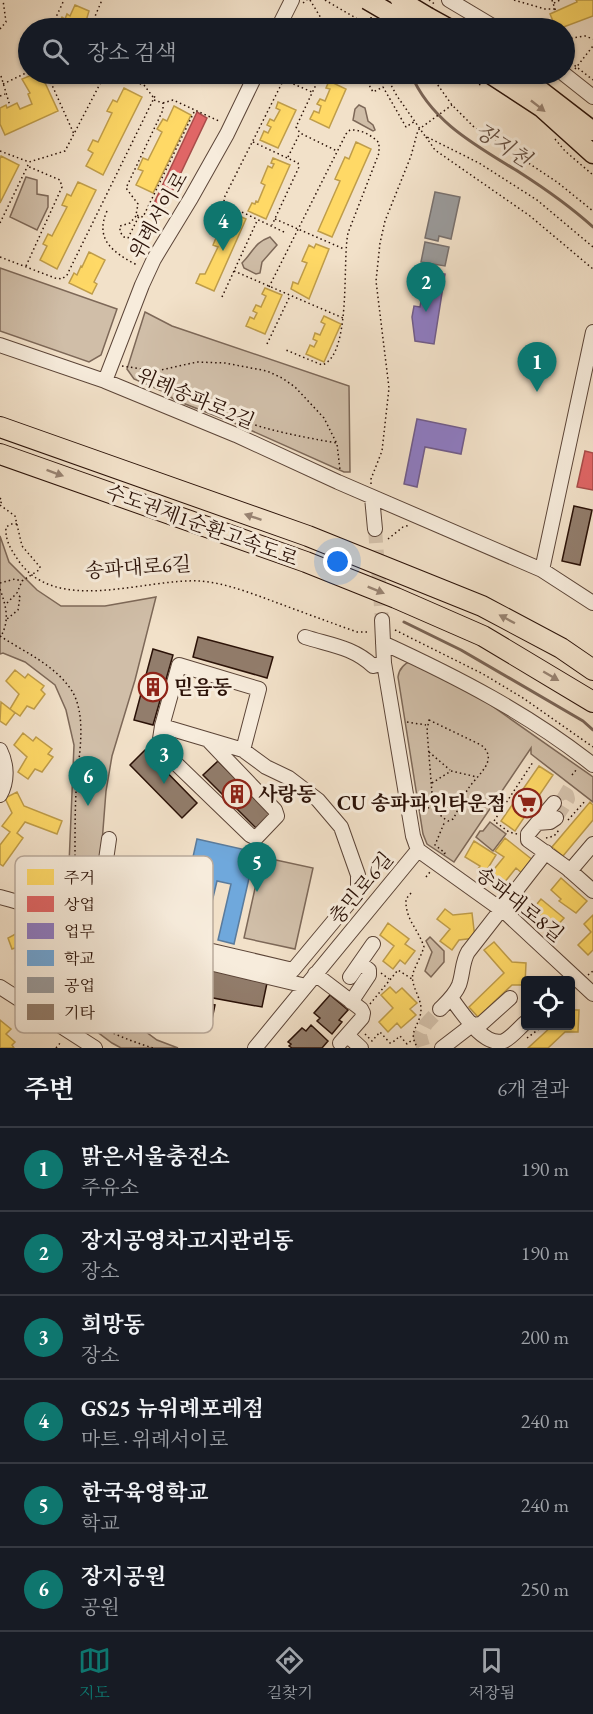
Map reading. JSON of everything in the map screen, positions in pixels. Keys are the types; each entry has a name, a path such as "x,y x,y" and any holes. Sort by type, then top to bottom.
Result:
{"highway":[{"name":"수도권제1순환고속도로","path":"0,427 308,536 482,606 561,648 593,670"},
{"name":"수도권제1순환고속도로","path":"0,454 306,562 396,598 483,636 593,702"}],"main road":[{"path":"367,0 428,10"},
{"path":"400,0 428,10"},
{"path":"495,84 542,108 593,154"},
{"path":"532,84 593,131"}],"street":[{"path":"283,18 292,0"},
{"path":"449,0 479,18"},
{"path":"575,77 593,97"},
{"name":"위례서이로","path":"105,381 148,272 231,126 251,84"},
{"path":"542,570 593,332"},
{"name":"위례송파로2길","path":"0,345 105,381 236,435 372,497"},
{"path":"375,529 372,497 542,570 593,603"},
{"path":"384,630 521,714 587,764"},
{"name":"충민로6길","path":"255,1048 418,850 413,836 384,663 384,630"},
{"path":"305,637 351,650 362,655 373,666 384,663"},
{"path":"207,740 275,810 277,816 256,838 250,836 163,751 160,739 162,726 179,665 260,689 243,750"},
{"path":"162,726 243,750 266,767 289,778 318,800 341,827 358,875 358,892 293,970 213,951"},
{"path":"0,750 6,770 3,791 0,795"},
{"path":"251,785 266,767"},
{"path":"554,802 528,837 531,842 593,891"},
{"path":"537,824 550,822 556,818"},
{"path":"107,856 109,839"},
{"path":"570,871 593,844"},
{"name":"송파대로8길","path":"418,850 502,910 593,994"},
{"path":"440,1009 451,998 458,986 464,958 546,852"},
{"path":"358,892 374,904"},
{"path":"0,897 15,900"},
{"path":"350,977 373,944"},
{"path":"351,1002 369,975 369,970 360,963"},
{"path":"213,964 306,986"},
{"path":"315,974 361,1008 362,1018 348,1035 361,1048"},
{"path":"0,987 15,996"},
{"path":"451,998 472,1025 487,1040 495,1044 505,1041 521,1026"},
{"path":"442,1048 472,1025 481,1024 510,998"},
{"path":"73,1033 95,1048"}],"path":[{"path":"0,29 6,22 3,0"},
{"path":"56,18 64,0"},
{"path":"94,18 102,0"},
{"path":"310,0 321,18"},
{"path":"325,0 356,18"},
{"path":"428,10 437,0"},
{"path":"514,0 538,8 556,10 552,2 560,0"},
{"path":"575,38 585,36 593,39"},
{"path":"575,66 593,46"},
{"path":"575,74 593,80"},
{"path":"1,76 10,106"},
{"path":"3,84 18,77"},
{"path":"51,84 74,135"},
{"path":"0,151 29,162 65,151 100,84"},
{"path":"141,84 149,90 150,95 163,103"},
{"path":"281,84 224,201 229,206 284,232"},
{"path":"294,84 312,92"},
{"path":"316,84 296,127 300,133 337,151"},
{"path":"369,84 373,92 383,87 406,127 415,121"},
{"path":"390,84 435,150 530,216 593,269"},
{"path":"437,84 452,105 474,127 557,182 593,211"},
{"path":"0,96 6,94"},
{"path":"0,257 55,278 62,279 67,275 156,94"},
{"path":"163,103 173,100 231,126"},
{"path":"138,215 130,223 120,226 120,232 124,237 128,238 138,215 138,204 126,188 163,110 163,103"},
{"path":"372,497 370,479 382,451 389,388 376,281 377,261 385,221 411,156 418,130 452,105"},
{"path":"138,215 143,217 195,110"},
{"path":"269,287 337,151 350,130 355,129 374,137 379,142 379,153 348,233 345,250 343,318 338,345 329,363 322,365 286,350"},
{"path":"287,158 300,133"},
{"path":"425,136 480,163 537,200 593,247"},
{"path":"554,137 566,152 593,175"},
{"path":"252,142 298,163 299,167 272,227"},
{"path":"0,223 29,162"},
{"path":"25,267 62,187 60,180 27,166"},
{"path":"107,211 102,222 104,237 109,247 148,272"},
{"path":"275,219 345,250"},
{"path":"222,297 257,220"},
{"path":"234,271 343,318"},
{"path":"267,344 290,296"},
{"path":"112,364 156,371 197,362 225,363 267,371 282,378 303,395 324,418 338,444 341,464 338,483"},
{"path":"156,371 173,386 195,399 244,422 283,434 338,444"},
{"path":"0,498 2,501 0,505 15,516 22,546 40,567 22,581 17,593 5,604"},
{"name":"송파대로6길","path":"17,524 10,524 6,527 8,546 22,567 43,584 65,591 93,591 156,583 200,581 238,589 357,632 365,634 384,630"},
{"path":"388,539 403,527 416,524"},
{"path":"0,583 15,579 22,581"},
{"path":"0,589 7,619 7,625 0,637 50,667 73,693 80,722 75,807 76,856"},
{"path":"7,619 18,610 20,597 17,593"},
{"path":"384,630 397,630 483,674 523,698 593,747"},
{"path":"394,720 427,725"},
{"path":"429,720 487,749 489,755 488,762 468,788 453,819 445,820 434,807 427,725 429,720"},
{"path":"429,752 451,771 478,777"},
{"path":"528,837 509,832 494,821 533,762"},
{"path":"573,775 587,764"},
{"path":"431,783 451,771"},
{"path":"409,812 434,807"},
{"path":"437,864 445,853 435,845 445,820"},
{"path":"411,893 406,898 407,917 422,938 424,947 413,974 422,1007 420,1021 413,1032 413,1039 418,1048"},
{"path":"363,1013 398,970 413,979"},
{"path":"524,1041 538,1030"},
{"path":"348,1035 372,1041 380,1032 390,1043 400,1036 407,1044 413,1039"},
{"path":"114,1033 153,1048"}],"shaded area":[{"path":"359,105 365,108 368,121 375,130 353,120 355,109"},
{"path":"26,177 37,180 37,194 48,196 48,207 37,230 10,217"},
{"path":"270,237 277,245 262,262 260,273 256,274 244,268 242,263 261,242"},
{"path":"0,268 117,309 101,355 89,362 0,331"},
{"path":"145,312 172,326 349,386 350,472 344,472 239,425 175,400 162,391 134,379 127,369"},
{"path":"0,536 9,562 37,590 61,606 105,606 156,597 135,680 112,756 106,791 101,856 69,856 74,745 66,710 55,685 25,662 3,653 0,654"},
{"path":"413,660 475,694 593,777 593,802 531,754 531,748 454,862 427,844 423,834 398,677 403,667"},
{"path":"490,822 506,834 493,851 476,837"},
{"path":"262,857 313,868 295,949 244,938"},
{"path":"430,937 444,951 444,962 431,977 425,971 432,952 426,941"},
{"path":"99,1033 148,1033 157,1040 178,1048 121,1048"}],"building: 주거":[{"path":"576,0 593,0 593,16 575,23 575,18 552,18 550,14 577,2"},
{"path":"75,5 89,11 87,18 65,18 67,14 70,16"},
{"path":"25,84 46,84 58,111 5,135 0,124 0,108 6,105 7,108 17,103 20,109 32,104 28,94 30,93"},
{"path":"328,84 335,84 346,89 329,128 310,119 314,111 319,113 321,106 317,104 320,99 325,101 330,89 326,88"},
{"path":"124,88 142,97 103,175 86,166 93,153 88,150 93,140 98,142 112,113 107,111 113,100 117,102"},
{"path":"278,102 296,110 278,148 260,140 264,131 268,133 271,127 267,125 270,119 274,121 280,110 276,108"},
{"path":"174,106 191,115 153,193 136,185 143,171 138,169 143,158 148,160 162,132 157,129 163,119 167,121"},
{"path":"356,142 371,149 332,237 318,231 340,181 335,179 345,157 349,159"},
{"path":"1,156 19,165 0,203 0,159"},
{"path":"273,158 290,165 266,219 248,211 252,203 258,202 265,185 261,183 268,166 272,168 274,164 271,163"},
{"path":"78,182 96,190 57,269 40,260 47,246 43,244 48,234 52,236 67,207 62,205 67,194 71,196"},
{"path":"230,212 246,219 214,291 196,283 200,274 205,274 218,247 213,245 223,221 228,223 230,220 227,219"},
{"path":"316,244 329,249 309,299 291,289 293,282 298,284 307,263 302,261 309,245 314,248"},
{"path":"89,252 105,260 94,282 97,284 92,294 69,283 74,273 77,275"},
{"path":"265,288 282,295 265,334 246,326 250,317 254,319 257,313 253,311 256,305 261,307 266,296 262,294"},
{"path":"324,316 341,324 324,362 306,354 310,345 314,347 317,341 313,339 315,333 320,335 325,324 321,322"},
{"path":"15,670 25,678 28,674 44,686 41,690 45,694 34,709 27,706 20,716 10,709 19,694 6,681"},
{"path":"1,702 15,713 6,725 0,721"},
{"path":"23,733 33,741 36,737 52,749 48,754 53,757 42,772 35,769 28,779 18,772 27,757 14,745"},
{"path":"539,766 553,775 515,831 501,821"},
{"path":"17,792 24,806 62,821 57,834 25,822 17,833 23,838 3,866 0,864 0,845 10,832 2,826 12,813 5,798"},
{"path":"590,802 593,805 593,820 563,856 552,847"},
{"path":"505,838 534,861 523,874 516,868 504,883 491,873 504,857 495,851"},
{"path":"474,841 496,855 485,873 478,869 480,866 465,857"},
{"path":"561,878 587,901 576,913 559,901 561,899 551,890"},
{"path":"541,899 564,918 555,928 533,909"},
{"path":"445,909 453,915 472,913 475,938 459,940 452,950 440,941 450,929 437,919"},
{"path":"593,915 593,950 588,955 578,945 591,932 584,924"},
{"path":"388,923 409,939 405,944 415,951 405,964 400,960 393,969 383,961 394,946 380,935"},
{"path":"15,934 15,948 12,949 8,938"},
{"path":"494,942 512,962 526,963 525,976 521,976 521,985 512,985 478,1017 469,1007 504,973 484,950"},
{"path":"390,987 396,993 402,988 417,1003 410,1009 416,1015 401,1028 397,1023 388,1032 379,1022 393,1008 381,995"},
{"path":"575,1010 579,1010 578,1032 565,1032 548,1048 528,1048 548,1030 575,1030"},
{"path":"0,1020 11,1029 6,1034 15,1042 12,1045 14,1048 0,1048"}],"building: 상업":[{"path":"197,112 207,118 158,221 148,216"},
{"path":"585,451 593,453 593,490 577,487"}],"building: 업무":[{"path":"426,271 445,274 434,344 415,341 412,317 414,306 420,307"},
{"path":"417,419 466,429 461,454 425,447 417,487 404,484"}],"building: 학교":[{"path":"197,839 255,852 234,944 218,940 231,884 217,881 213,898 213,856 193,856"}],"building: 공업":[{"path":"435,192 460,197 451,239 439,236 438,241 425,238"},
{"path":"425,242 449,247 445,266 421,262"}],"building: 기타":[{"path":"574,506 592,510 580,565 562,561"},
{"path":"198,637 273,657 267,678 193,657"},
{"name":"믿음동","path":"153,649 173,655 153,725 134,720"},
{"path":"145,750 197,803 182,818 130,765"},
{"name":"사랑동","path":"218,761 270,814 256,828 203,775"},
{"path":"213,970 267,983 262,1007 213,998"},
{"path":"330,995 348,1010 339,1020 342,1022 332,1034 317,1021 320,1018 314,1013"},
{"path":"311,1025 328,1041 322,1048 292,1048 289,1046 291,1044 288,1042 302,1028 306,1031"}],"waterway":[{"name":"장지천","path":"416,84 430,106 457,131 548,191 593,227"},
{"path":"404,622 461,650 583,721 593,730"}],"tunnel":[{"path":"375,529 382,620"},
{"path":"556,818 568,799 567,795 557,789"},
{"path":"423,1046 420,1036 426,1024 440,1009"}],"place":[{"name":"GS25 뉴위례포레점","path":"223,251"},
{"name":"장지공영차고지관리동","path":"426,312"},
{"name":"맑은서울충전소","path":"537,392"},
{"name":"믿음동","path":"153,687"},
{"name":"희망동","path":"164,784"},
{"name":"사랑동","path":"237,794"},
{"name":"CU 송파파인타운점","path":"527,803"},
{"name":"장지공원","path":"88,806"},
{"name":"한국육영학교","path":"257,892"}]}
